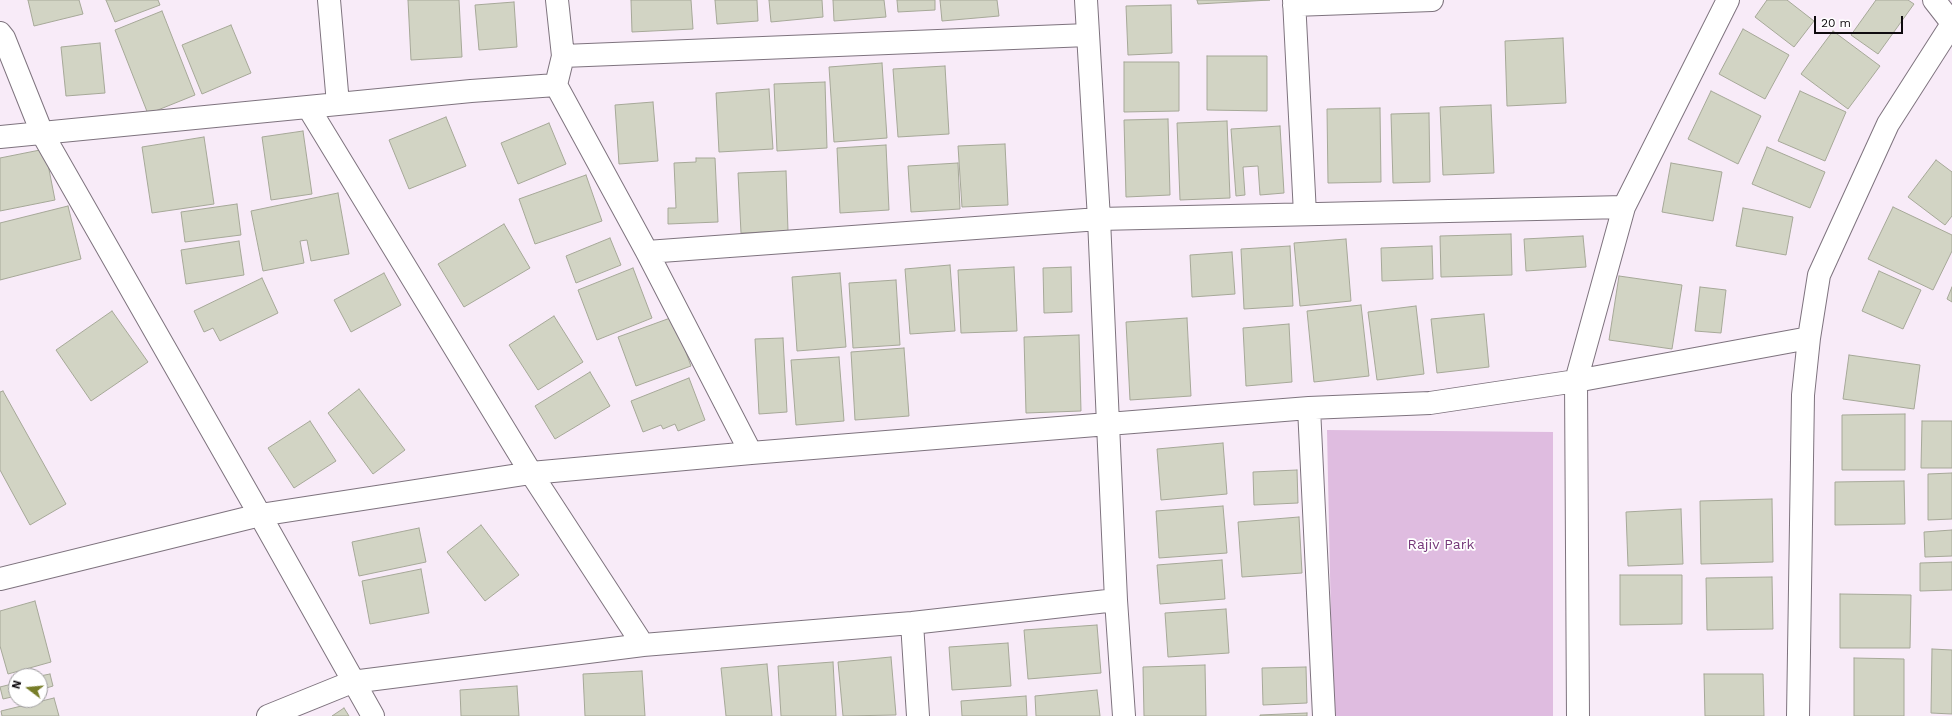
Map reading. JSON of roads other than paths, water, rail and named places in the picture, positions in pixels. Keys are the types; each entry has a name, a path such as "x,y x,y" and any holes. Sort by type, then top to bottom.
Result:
{"street":[{"path":"329,0 338,104"},
{"path":"557,0 563,56 556,85 647,252 751,452"},
{"path":"1086,0 1099,219 1116,600 1124,716"},
{"path":"1305,214 1294,3 1432,0"},
{"path":"1578,716 1576,381 1624,207 1728,0"},
{"path":"1798,716 1803,395 1818,274 1888,124 1952,24 1934,0"},
{"path":"0,33 4,38 42,133 260,515 352,682 373,716"},
{"path":"563,56 1088,35"},
{"path":"0,137 471,91 556,85"},
{"path":"308,107 531,473 643,645"},
{"path":"647,252 1099,219 1624,207"},
{"path":"1,575 260,515 531,473 751,452 1309,408 1430,403 1576,381 1809,338"},
{"path":"1309,408 1324,716"},
{"path":"268,716 352,682 643,645 912,623 1116,600"},
{"path":"912,623 918,716"}],"park label":[{"name":"Rajiv Park","path":"1441,545"}]}
